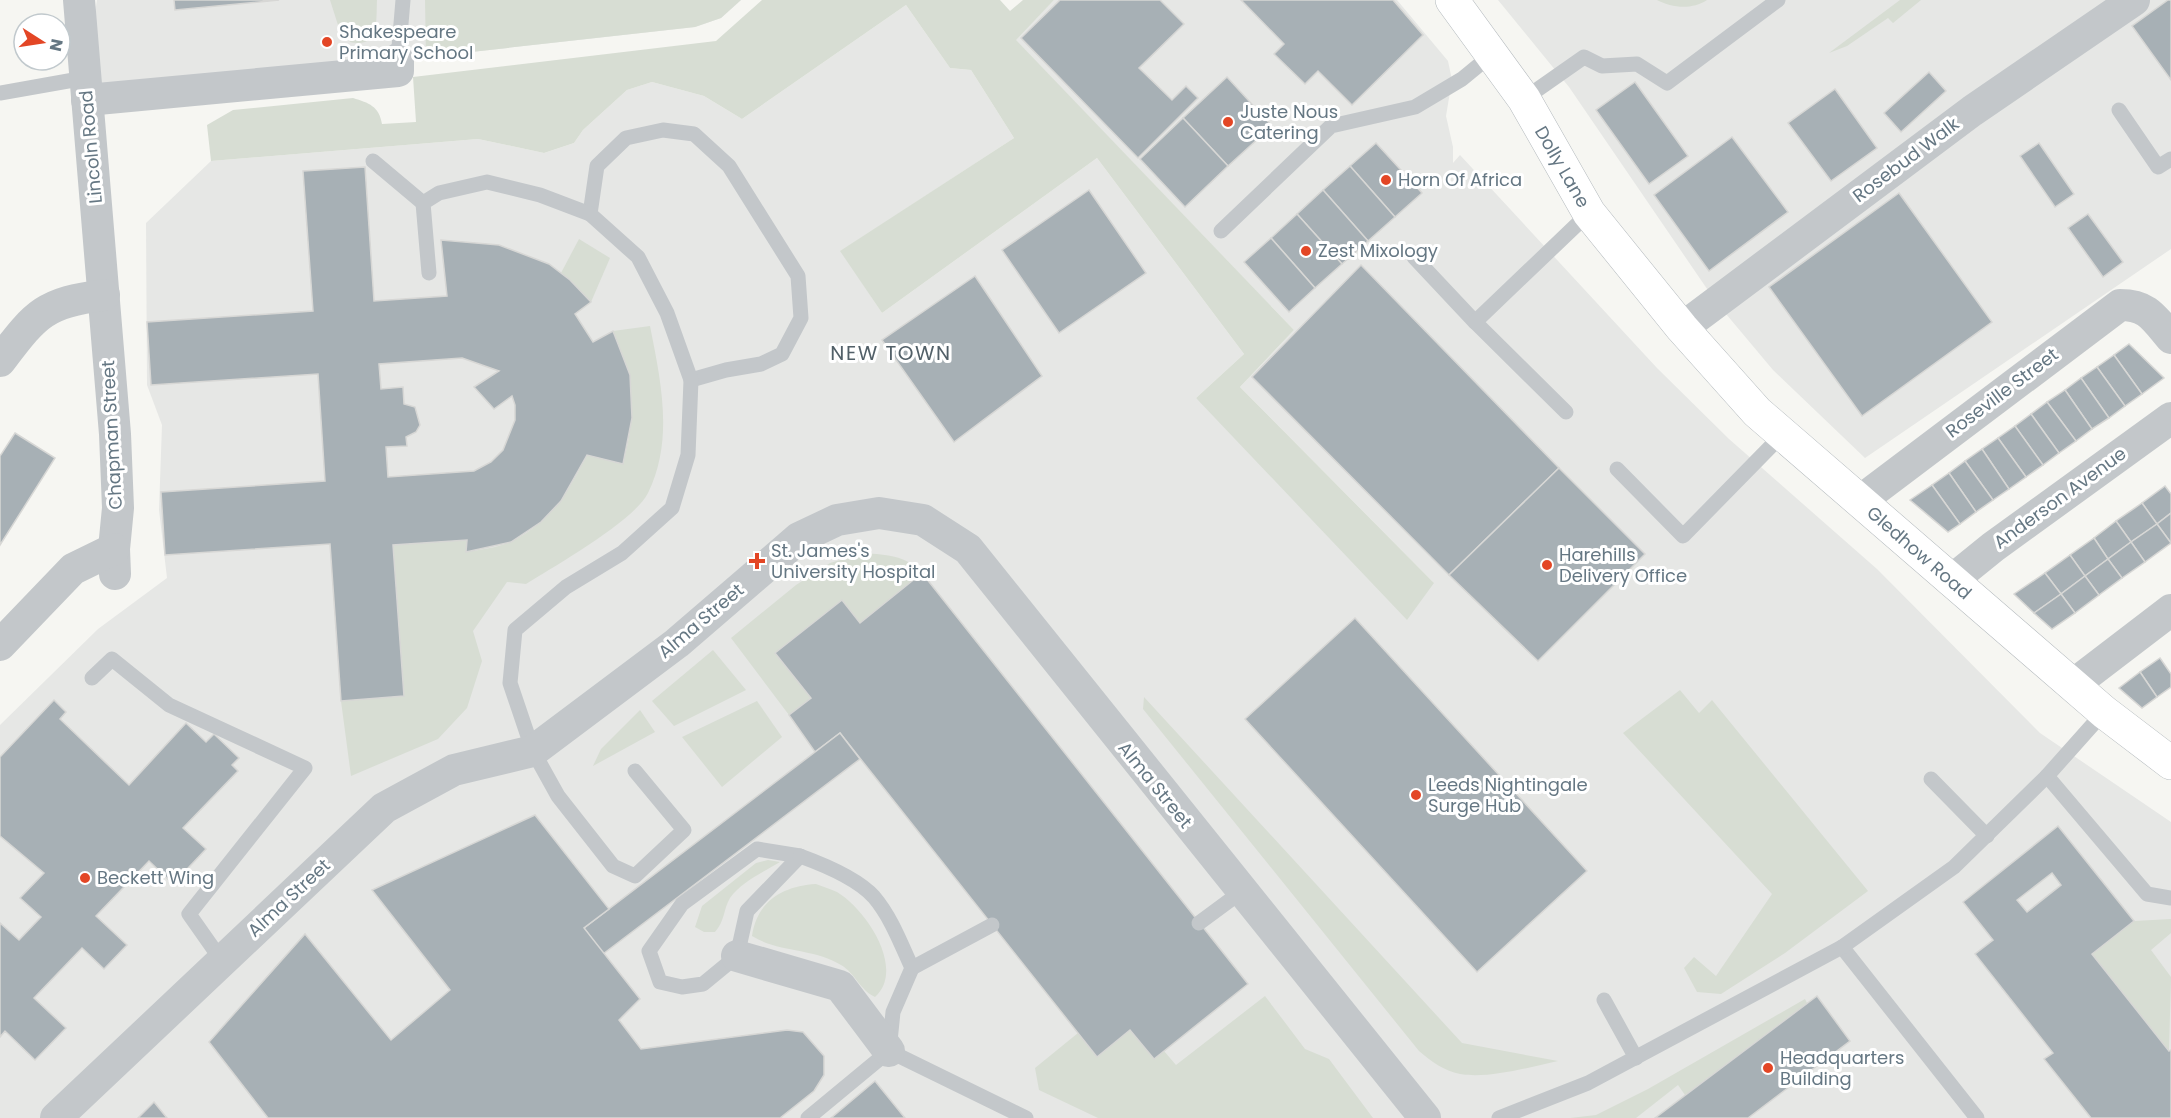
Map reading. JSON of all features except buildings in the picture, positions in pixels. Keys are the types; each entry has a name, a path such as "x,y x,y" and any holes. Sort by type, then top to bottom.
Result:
{"street":[{"name":"Lincoln Road","path":"79,0 104,295"},
{"name":"Dolly Lane","path":"1452,0 1490,56 1524,99 1588,213 1682,328"},
{"name":"Rosebud Walk","path":"1682,328 1972,111 2134,0"},
{"path":"86,89 403,67"},
{"path":"0,361 31,320 52,306 104,295"},
{"name":"Chapman Street","path":"0,645 73,569 114,562 118,508 116,434 104,295"},
{"name":"Roseville Street","path":"1860,501 2120,305 2135,305 2149,312 2171,338"},
{"name":"Gledhow Road","path":"1682,328 1757,412 2104,712 2171,763"},
{"name":"Anderson Avenue","path":"1951,581 1993,547 2171,418"},
{"name":"Alma Street","path":"56,1118 384,808 454,770 533,751 677,643 799,538 837,520 879,513 923,520 968,549 1241,892 1425,1118"},
{"path":"2073,685 2171,610"},
{"path":"737,956 840,987 889,1051"}],"lane":[{"path":"403,0 403,67"},
{"path":"1524,99 1584,57 1602,66 1637,64 1667,83 1778,0"},
{"path":"1221,231 1331,126 1415,107 1462,79 1490,56"},
{"path":"0,93 86,89"},
{"path":"2119,110 2158,167 2171,159"},
{"path":"590,214 597,166 626,138 663,130 694,134 729,166 798,276 801,318 782,354 761,364 726,370 691,380"},
{"path":"373,161 423,203 429,273"},
{"path":"423,203 439,193 487,182 540,195 590,214 638,257 668,313 691,380 688,455 672,508 622,553 566,587 515,630 510,683 533,751 558,796 613,866 635,876 684,830 634,771"},
{"path":"1475,322 1588,213"},
{"path":"1414,257 1475,322 1566,412"},
{"path":"1617,469 1683,536 1783,434"},
{"path":"92,678 112,659 169,705 305,768 189,914 222,961"},
{"path":"1499,1118 1582,1086 1842,947 1954,867 2047,776 2104,712"},
{"path":"2047,776 2147,894 2171,898"},
{"path":"1931,779 1987,836"},
{"path":"800,856 747,911 737,956 703,984 682,987 660,982 649,951 682,904 757,849 800,856 827,866 873,896 890,922 912,968"},
{"path":"1199,922 1241,892"},
{"path":"808,1118 889,1051 893,1012 912,968 992,925"},
{"path":"1842,947 1977,1118"},
{"path":"1604,1000 1636,1058"},
{"path":"889,1051 1026,1118"}],"shaded area":[{"name":"Shakespeare Primary School","path":"97,0 741,0 721,18 695,27 426,57 93,85 93,24"},
{"path":"330,0 377,0 376,24 367,41 350,42 338,25"},
{"path":"425,0 741,0 721,18 695,27 426,57"},
{"path":"762,0 1000,0 1010,11 1023,0 1054,0 1016,40 1294,330 1240,387 1434,583 1407,620 1196,398 1244,354 1097,158 882,313 840,251 1014,138 971,70 950,68 906,5 742,119 704,96 652,82 627,90 583,130 574,143 544,153 478,139 211,161 207,125 233,110 353,98 376,109 382,124 416,122 413,77 716,41"},
{"name":"St. James's University Hospital","path":"1054,0 1397,0 1448,61 1452,80 1446,116 1453,147 1453,163 1460,155 1657,368 1729,439 1877,569 2040,733 2171,822 2171,1118 0,1118 0,725 98,629 167,578 159,510 162,425 147,385 146,223 211,161 478,139 544,153 574,143 583,130 627,90 652,82 704,96 742,119 906,5 950,68 971,70 1014,138 841,251 882,313 1097,158 1244,354 1196,398 1434,583 1240,387 1294,330 1015,40"},
{"path":"1498,0 2171,0 2171,249 1865,458 1773,370 1716,302 1569,87"},
{"path":"1657,0 1707,0 1689,7 1682,7"},
{"path":"1900,0 1921,0 1893,23 1888,18 1847,46 1829,53"},
{"path":"579,239 610,258 591,302 561,273"},
{"path":"650,326 661,389 663,432 656,473 648,493 627,516 574,555 526,584 507,582 473,631 482,661 467,708 438,739 351,776 341,701 404,696 393,545 467,540 467,552 507,543 537,525 557,505 587,455 623,464 632,411 631,396 625,365 613,331"},
{"path":"864,553 903,559 922,573 860,623 776,653 811,698 789,715 731,638 796,585 830,563"},
{"path":"713,650 746,690 674,726 652,701"},
{"path":"1680,690 1699,713 1712,700 1868,891 1785,953 1721,994 1697,992 1684,968 1694,957 1716,976 1772,894 1623,733"},
{"path":"1144,697 1462,1043 1558,1061 1509,1072 1471,1075 1449,1071 1419,1051 1143,709"},
{"path":"757,701 782,737 722,787 682,737"},
{"path":"640,710 655,732 593,766 601,749"},
{"path":"768,860 780,862 735,892 715,932 704,932 695,927 702,906 756,863"},
{"path":"816,884 837,892 848,900 870,925 878,940 884,956 886,971 883,985 875,997 865,990 846,968 831,960 774,945 752,936 759,913 774,898 793,888"},
{"path":"2171,919 2171,933 2151,950 2171,977 2169,1051 2092,954 2134,921"},
{"path":"1265,996 1305,1049 1329,1059 1373,1118 1098,1118 1039,1090 1035,1068 1078,1033 1097,1057 1130,1030 1154,1059 1164,1051 1176,1065"},
{"path":"1805,999 1807,1003 1685,1095 1678,1085 1636,1118 1570,1118 1596,1115 1648,1089"}],"place":[{"name":"Shakespeare Primary School","path":"327,42"},
{"name":"Juste Nous Catering","path":"1228,122"},
{"name":"Horn Of Africa","path":"1386,180"},
{"name":"Zest Mixology","path":"1306,251"},
{"name":"St. James's University Hospital","path":"757,561"},
{"name":"Harehills Delivery Office","path":"1547,565"},
{"name":"Leeds Nightingale Surge Hub","path":"1416,795"},
{"name":"Beckett Wing","path":"85,878"},
{"name":"Headquarters Building","path":"1768,1068"}],"district":[{"name":"NEW TOWN","path":"891,353"}]}
